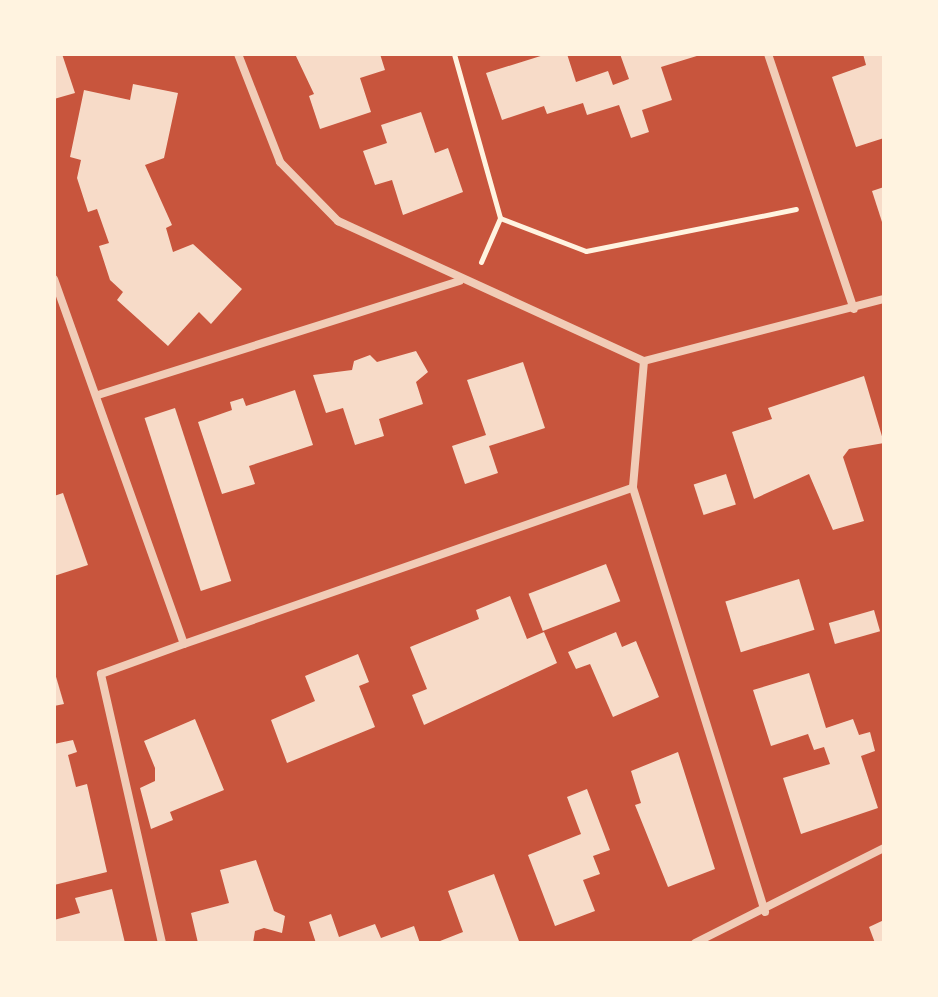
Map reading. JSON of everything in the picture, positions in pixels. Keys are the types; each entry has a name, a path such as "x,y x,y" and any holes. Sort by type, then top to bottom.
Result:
{"street":[{"path":"238,54 280,162 338,221 459,281"},
{"path":"768,54 854,309"},
{"path":"54,279 98,395 184,644"},
{"path":"98,395 459,281 472,281 644,361 884,299"},
{"path":"644,361 633,488 765,912"},
{"path":"162,943 101,674 633,488"},
{"path":"695,943 765,912 884,848"}],"path":[{"path":"454,54 500,218 472,281"},
{"path":"500,218 586,251 763,219 818,202"}],"building":[{"path":"54,54 62,54 75,93 54,99"},
{"path":"295,54 380,54 385,70 360,78 371,112 320,129 309,96 314,94"},
{"path":"547,54 567,54 576,82 608,71 613,85 629,79 620,54 700,55 661,67 672,100 642,110 649,132 631,138 619,105 587,115 583,103 547,114 544,106 502,120 486,73"},
{"path":"863,54 884,54 884,138 856,147 832,77 866,65"},
{"path":"133,84 178,93 164,158 145,165 172,225 166,228 173,252 193,244 242,289 211,324 199,312 168,346 117,300 123,292 110,280 99,246 109,243 97,209 88,212 77,178 81,160 70,157 84,90 130,100"},
{"path":"421,112 435,153 448,148 463,192 403,215 392,180 375,185 363,151 387,143 381,125"},
{"path":"884,187 884,225 883,225 872,191"},
{"path":"416,351 428,372 416,382 423,404 379,419 384,436 355,445 343,408 326,413 313,375 352,370 354,361 370,355 377,362"},
{"path":"523,362 545,428 489,446 498,473 465,484 452,446 486,435 467,380"},
{"path":"864,376 884,443 849,449 843,457 864,521 833,530 809,474 754,499 732,432 772,419 768,408"},
{"path":"295,390 313,445 249,466 255,484 222,494 198,422 232,410 230,402 243,398 246,406"},
{"path":"175,408 231,581 201,591 145,418"},
{"path":"726,474 736,504 704,515 694,485"},
{"path":"63,493 88,565 54,576 54,496"},
{"path":"606,564 620,601 543,631 529,594"},
{"path":"799,579 814,630 741,652 725,602"},
{"path":"510,596 527,639 544,632 557,663 424,725 412,695 427,689 410,647 479,619 476,610"},
{"path":"874,610 880,631 835,644 829,623"},
{"path":"616,632 622,647 636,641 659,697 613,717 590,664 576,669 568,652"},
{"path":"358,654 369,682 359,686 375,727 287,763 271,720 315,701 305,676"},
{"path":"54,670 64,704 54,706"},
{"path":"809,673 826,728 853,719 859,735 870,732 875,751 861,756 878,808 801,834 783,778 830,764 824,747 814,750 808,734 771,746 753,690"},
{"path":"195,719 224,790 170,812 173,820 151,829 140,788 155,781 155,768 144,741"},
{"path":"73,740 77,752 68,755 76,787 87,784 107,872 54,885 54,744"},
{"path":"678,752 715,869 668,887 635,805 641,803 631,771"},
{"path":"587,789 610,850 593,856 600,874 583,880 595,911 555,926 528,855 581,834 567,797"},
{"path":"256,860 274,911 285,916 282,933 264,928 255,931 253,943 198,943 191,913 229,903 220,870"},
{"path":"494,874 519,941 435,943 463,932 448,891"},
{"path":"112,889 125,943 54,943 54,920 80,913 75,898"},
{"path":"331,914 339,937 375,924 381,938 414,926 420,943 316,943 309,922"},
{"path":"884,920 884,943 875,943 869,927"}]}
